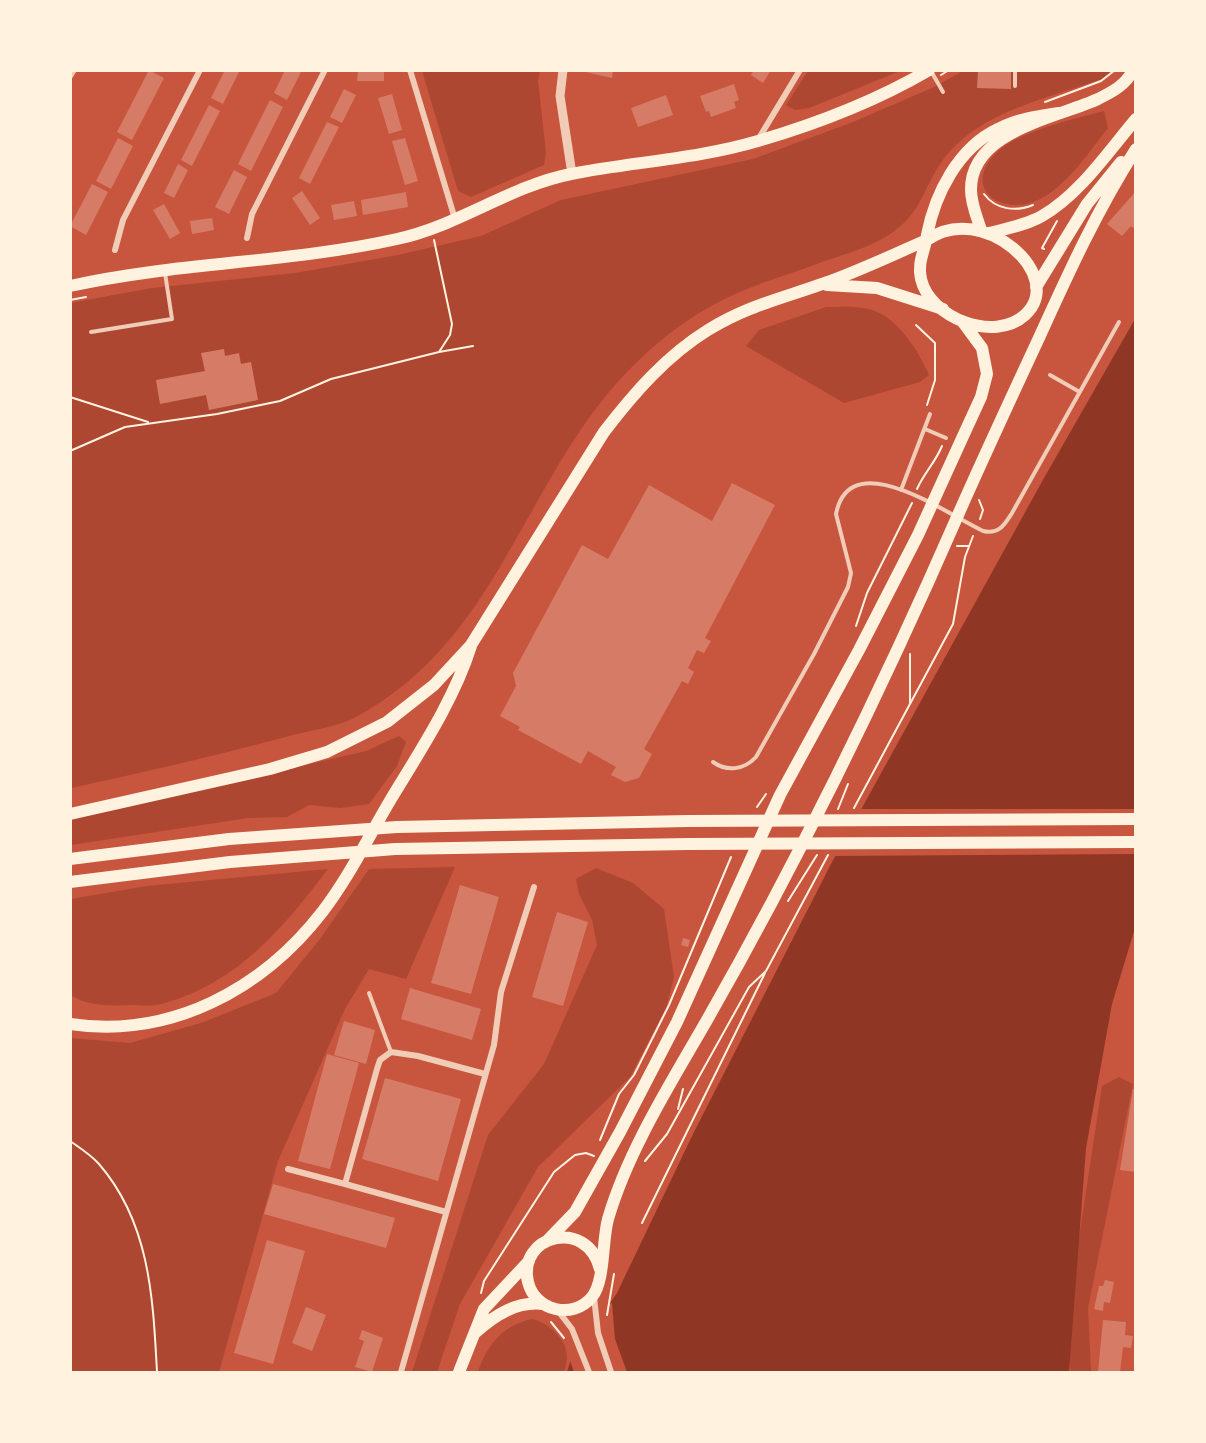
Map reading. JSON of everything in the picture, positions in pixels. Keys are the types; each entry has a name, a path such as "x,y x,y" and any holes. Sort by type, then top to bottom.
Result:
{"main road":[{"path":"70,286 116,276 333,251 399,239 455,219 535,184 572,174 757,141 889,92 930,70"},
{"path":"985,232 971,191 978,163 986,152 1011,133 1114,91 1133,70"},
{"path":"1059,113 1009,123 996,129 970,148 945,184 930,220 927,240 920,258 921,279 926,292 943,309 962,321 992,327 1011,324 1028,313 1036,292 1087,204 1116,166 1136,149"},
{"path":"985,232 1040,217 1059,205 1084,180 1136,119"},
{"path":"530,1260 528,1281 533,1294 543,1304 556,1310 582,1306 594,1294 609,1218 628,1168 673,1079 784,881 957,518 1095,216 1136,149"},
{"path":"70,814 270,769 337,748 377,728 412,704 434,685 471,645 604,432 629,400 658,369 699,337 733,317 784,295 821,285 951,229 968,227 985,232 1026,261 1032,270 1038,311 1038,340"},
{"path":"821,285 877,288 943,309"},
{"path":"459,1372 473,1335 492,1299 530,1260 537,1249 575,1212 620,1132 677,1022 780,795 838,691 932,505 981,397 987,374 982,348 962,321"},
{"path":"70,1024 104,1027 155,1022 189,1012 229,995 265,972 291,949 333,896 403,780 463,673 471,645"},
{"path":"70,859 229,839 313,831 397,827 688,821 1136,819"},
{"path":"70,882 230,862 360,851 688,844 1136,842"},
{"path":"547,1241 562,1237 584,1243 594,1254 600,1269"},
{"path":"473,1335 496,1317 518,1306 543,1304"}],"street":[{"path":"115,250 123,220 200,70"},
{"path":"247,238 252,214 325,70"},
{"path":"410,70 455,219"},
{"path":"564,70 560,96 572,174"},
{"path":"757,141 800,70"},
{"path":"401,1372 494,1045 501,992 534,887"},
{"path":"345,1184 380,1060 392,1052 418,1056 485,1074"},
{"path":"288,1168 446,1212"},
{"path":"594,1294 593,1310 611,1372"},
{"path":"556,1310 567,1321 589,1372"}],"lane":[{"path":"70,78 75,70"},
{"path":"930,70 943,92"},
{"path":"1015,86 1016,70"},
{"path":"91,332 172,319 164,270"},
{"path":"713,762 728,769 738,768 751,763 756,757 844,596 851,573 836,521 838,505 842,497 855,484 876,482 901,490 988,532 995,532 1005,524 1119,322"},
{"path":"1050,375 1078,391"},
{"path":"901,490 930,414"},
{"path":"925,429 946,438"},
{"path":"369,993 392,1052"}],"path":[{"path":"984,194 1003,208 1023,208 1037,204"},
{"path":"431,228 452,324 450,335 439,352"},
{"path":"916,325 935,343 935,380 926,405 930,414"},
{"path":"70,451 125,427 280,402 331,379 439,352 473,346"},
{"path":"70,397 151,423"},
{"path":"924,474 934,466 946,438"},
{"path":"952,551 961,544 969,546"},
{"path":"910,652 910,705"},
{"path":"642,1223 766,971"},
{"path":"641,1167 667,1134 678,1112"},
{"path":"70,1141 98,1163 124,1199 140,1237 153,1290 157,1372"},
{"path":"482,1290 484,1281 554,1172 575,1155 586,1153 595,1157"},
{"path":"545,1318 555,1326"}],"shaded area":[{"path":"422,71 540,71 538,80 546,153 544,165 471,197 458,191"},
{"path":"808,71 900,71 809,108 795,110 786,105"},
{"path":"963,71 1113,71 1102,79 1038,100 997,117 960,141 939,166 913,213 889,235 858,250 733,295 697,314 663,338 632,366 605,397 548,482 498,570 471,611 440,651 403,686 358,716 342,723 71,788 70,303 152,288 295,273 398,255 481,236 561,200 753,159 853,122 932,88"},
{"path":"1104,111 1108,128 1078,166 1052,192 1028,204 1014,205 991,197 985,188 983,178 986,165 997,152 1033,132"},
{"path":"826,307 864,308 885,316 912,343 929,375 920,382 844,403 746,346 759,330"},
{"path":"1135,319 1135,928 1112,1004 1086,1148 1069,1372 567,1372 570,1362 617,1293 693,1134 831,864 1044,478"},
{"path":"399,736 406,742 397,766 369,804 341,808 309,805 287,817 248,818 71,845 70,820 366,751"},
{"path":"455,867 406,979 369,969 345,1009 278,1161 219,1372 71,1372 70,1038 130,1043 201,1023 276,993 320,939 369,869"},
{"path":"596,868 633,883 664,909 674,977 666,1008 630,1077 538,1167 460,1304 437,1372 412,1372 488,1135 544,1064 597,945 592,920 579,894 576,879"},
{"path":"328,869 277,931 258,950 216,981 191,994 161,1004 147,1005 98,1004 77,999 71,995 71,899 147,886"},
{"path":"1119,1077 1133,1084 1088,1308 1091,1372 1071,1372 1068,1352 1077,1251 1102,1086"},
{"path":"532,1319 550,1328 561,1339 567,1360 564,1372 478,1372 491,1345 505,1331"}],"pier":[{"path":"858,809 1135,809 1135,854 833,856"},
{"path":"612,1303 615,1339 627,1372 574,1372 569,1358 604,1306"}],"building":[{"path":"149,70 164,78 132,140 117,132"},
{"path":"225,70 240,70 223,104 211,98"},
{"path":"285,70 302,70 287,100 274,93"},
{"path":"358,70 384,70 384,81 357,81"},
{"path":"577,70 613,70 612,78"},
{"path":"754,70 771,70 763,83 751,75"},
{"path":"978,70 1011,70 1011,89 977,88"},
{"path":"734,84 739,100 734,102 736,108 711,117 709,111 706,112 700,96"},
{"path":"344,89 356,95 342,123 330,117"},
{"path":"392,94 402,130 389,134 378,98"},
{"path":"666,95 673,115 638,127 631,108"},
{"path":"270,100 283,107 251,171 238,164"},
{"path":"209,105 220,111 192,166 181,160"},
{"path":"327,122 339,127 310,184 299,178"},
{"path":"118,138 133,146 111,189 96,181"},
{"path":"405,138 418,181 405,185 392,141"},
{"path":"178,164 188,170 174,198 164,193"},
{"path":"234,170 247,177 229,214 215,207"},
{"path":"92,184 108,192 86,235 70,226"},
{"path":"302,191 320,218 310,225 292,198"},
{"path":"1136,191 1136,230 1131,226 1122,236 1107,224"},
{"path":"406,192 408,207 363,215 361,200"},
{"path":"354,201 357,216 334,220 331,205"},
{"path":"164,204 180,233 170,239 153,210"},
{"path":"212,218 214,230 192,234 190,221"},
{"path":"224,349 225,356 239,353 241,364 251,362 258,400 209,410 206,395 160,404 156,380 205,371 201,353"},
{"path":"732,483 775,505 705,638 711,641 704,653 697,650 688,668 694,672 688,684 682,681 644,749 652,754 639,778 625,782 611,775 616,767 588,751 581,764 518,730 520,727 500,716 516,686 513,673 582,545 608,559 649,485 712,521"},
{"path":"460,885 499,897 471,994 431,983"},
{"path":"557,912 588,922 563,1006 532,997"},
{"path":"683,938 690,940 688,947 681,945"},
{"path":"410,988 481,1009 472,1040 401,1019"},
{"path":"344,1021 375,1030 366,1064 334,1055"},
{"path":"327,1054 359,1063 330,1169 298,1161"},
{"path":"385,1078 461,1099 438,1181 362,1159"},
{"path":"1133,1089 1136,1089 1136,1172 1120,1170"},
{"path":"273,1184 395,1218 386,1248 264,1214"},
{"path":"267,1240 305,1251 273,1364 234,1353"},
{"path":"1105,1280 1114,1282 1110,1303 1104,1302 1103,1311 1094,1309 1099,1286 1103,1286"},
{"path":"306,1307 326,1315 312,1351 292,1343"},
{"path":"1103,1320 1126,1322 1125,1335 1133,1336 1131,1348 1123,1347 1120,1372 1098,1372"},
{"path":"362,1330 383,1338 372,1372 355,1367 364,1341 359,1339"}]}
